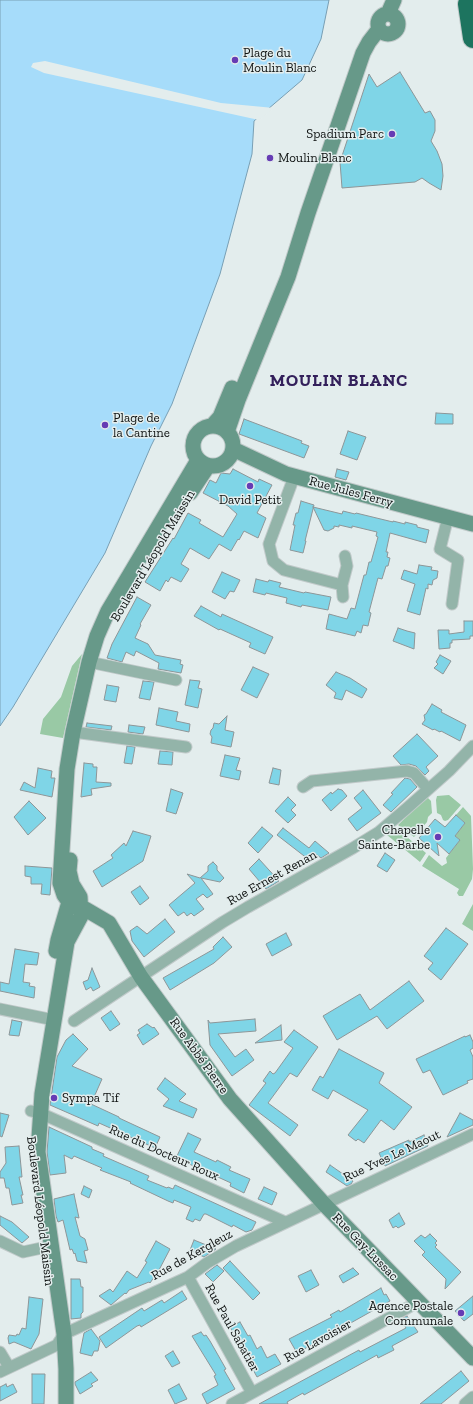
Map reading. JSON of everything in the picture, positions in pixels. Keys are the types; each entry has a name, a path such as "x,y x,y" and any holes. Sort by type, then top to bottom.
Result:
{"highway":[{"path":"468,4 473,38"}],"street":[{"path":"227,432 238,400 288,277 304,222 363,53 379,29 387,34 396,30 398,23 393,15 392,7"},
{"path":"212,426 220,417 304,222"},
{"path":"212,426 220,427 227,432 232,440 233,449 229,459 225,463 220,466 203,463 195,456 193,446 195,437 201,430 212,426"},
{"name":"Rue Jules Ferry","path":"233,449 294,476 473,524"},
{"name":"Boulevard Léopold Maissin","path":"66,1404 66,1369 47,1247 38,1152 36,1112 42,1094 50,1019 67,942 81,916 75,904 64,895 60,883 67,769 73,732 93,663 117,612 194,487 203,463"},
{"path":"294,476 269,544 273,561 284,570 342,585"},
{"path":"448,517 440,549 458,560 452,604"},
{"path":"343,597 342,585 347,566 345,556"},
{"path":"93,663 176,680"},
{"name":"Boulevard Léopold Maissin","path":"75,904 80,897 72,884 69,871 74,770 89,694 93,663"},
{"path":"81,733 186,747"},
{"name":"Rue Ernest Renan","path":"74,1021 248,907 324,865 379,832 449,771 473,746"},
{"path":"303,787 312,780 407,772 414,773 428,789"},
{"name":"Rue Abbé Pierre","path":"75,904 109,923 140,977 230,1099 324,1204"},
{"path":"0,1009 50,1019"},
{"name":"Rue du Docteur Roux","path":"36,1112 285,1222"},
{"name":"Rue Yves Le Maout","path":"324,1204 473,1134"},
{"name":"Rue de Kergleuz","path":"5,1369 188,1276 207,1262 236,1246 324,1204"},
{"name":"Rue Gay-Lussac","path":"324,1204 473,1358"},
{"path":"0,1241 23,1252 47,1247"},
{"name":"Rue Paul Sabatier","path":"188,1276 252,1393"},
{"name":"Rue Lavoisier","path":"232,1404 418,1302"},
{"name":"Boulevard Léopold Maissin","path":"56,1404 61,1340"},
{"path":"0,1352 5,1369"},
{"path":"465,1404 473,1397"}],"green space":[{"path":"82,654 63,738 40,734 43,719 61,697 72,666"},
{"path":"449,795 461,805 448,820 445,821 441,815 437,813 436,800 437,796"},
{"path":"427,797 431,801 432,813 428,817 427,822 414,837 398,825"},
{"path":"463,807 471,816 473,869 472,879 463,896 459,896 457,893 459,889 422,866 429,855 442,866 447,863 446,858 460,840 455,836 465,823 456,815"},
{"path":"395,827 426,853 420,862 387,835"},
{"path":"473,904 473,931 462,924"}],"water":[{"path":"0,0 329,0 321,39 302,80 254,121 252,154 220,274 172,404 151,446 105,553 13,707 0,726"}],"pier":[{"path":"45,61 221,103 274,108 259,120 44,73 31,67 33,63"}],"building":[{"name":"Spadium Parc","path":"400,72 425,113 430,111 435,120 435,131 431,141 442,164 443,176 441,190 422,178 415,182 342,188 340,162 369,74 377,87"},
{"path":"436,413 453,414 453,424 435,424"},
{"path":"244,419 302,441 301,443 309,446 304,458 239,434"},
{"path":"348,431 366,437 357,460 340,454"},
{"path":"233,469 258,482 259,479 272,485 257,513 266,518 258,538 244,531 231,551 219,544 209,559 190,548 181,564 189,569 181,582 171,577 168,582 166,580 160,591 145,582 173,538 174,539 188,513 201,520 199,523 223,537 237,514 228,506 203,493 210,480 216,483 221,473 230,474"},
{"path":"337,469 349,472 346,480 335,477"},
{"path":"301,501 314,505 303,553 290,550 295,525 293,525"},
{"path":"313,507 342,514 343,511 393,522 405,524 405,522 429,530 426,543 390,533 386,552 388,552 387,557 390,558 382,579 378,578 369,612 371,613 368,626 363,625 361,633 357,631 355,636 326,629 329,614 347,619 351,608 355,609 364,575 366,575 369,562 371,562 378,537 376,536 377,532 352,526 352,528 339,525 339,527 334,526 334,528 328,531 324,530"},
{"path":"419,565 432,567 431,570 438,571 437,578 433,580 432,585 428,584 428,589 426,588 420,615 407,611 415,584 401,579 404,570 417,574"},
{"path":"222,572 240,580 234,592 230,591 225,599 212,592"},
{"path":"256,579 281,583 279,587 304,593 331,597 328,610 302,605 301,607 286,603 287,598 266,593 265,595 253,592"},
{"path":"137,597 151,605 140,624 141,625 135,638 148,644 155,655 181,660 180,664 183,665 181,673 158,669 159,663 136,651 134,656 126,652 122,662 107,658 112,644"},
{"path":"201,606 221,617 222,614 273,637 265,654 249,647 251,643 220,629 219,630 194,616"},
{"path":"464,621 473,621 473,636 470,636 470,639 452,640 452,643 450,643 450,648 439,649 438,630 449,630 449,634 464,632"},
{"path":"398,628 415,633 414,649 393,641"},
{"path":"440,655 451,661 443,674 434,668 438,664 436,662"},
{"path":"253,667 269,674 257,698 241,690"},
{"path":"336,672 350,678 367,689 362,698 346,690 342,700 334,698 336,693 326,685"},
{"path":"190,680 200,681 198,688 202,689 198,708 185,705"},
{"path":"143,681 154,682 150,700 139,698"},
{"path":"107,685 119,687 116,702 104,700"},
{"path":"432,704 442,710 441,712 466,725 460,741 441,731 433,730 422,724 425,720 424,715"},
{"path":"159,708 178,712 176,721 190,724 189,732 156,725"},
{"path":"227,716 225,730 234,732 231,747 211,743 212,737 210,734 214,723 219,724"},
{"path":"87,723 112,726 111,730 86,727"},
{"path":"129,725 145,727 143,734 128,732"},
{"path":"417,734 438,756 426,767 429,771 425,775 416,766 409,764 401,765 393,756"},
{"path":"127,746 135,747 132,764 124,763"},
{"path":"160,751 173,752 172,765 158,764"},
{"path":"225,755 240,758 236,770 241,771 239,780 220,776"},
{"path":"84,763 93,764 93,767 97,767 96,782 111,783 111,786 91,789 92,795 81,797"},
{"path":"38,768 52,771 51,778 55,778 52,797 20,790 24,782 35,788"},
{"path":"273,768 281,770 279,785 269,783"},
{"path":"405,778 410,779 417,787 391,812 383,805 393,794 391,793"},
{"path":"171,789 183,793 176,814 166,811"},
{"path":"338,789 342,790 347,796 331,811 322,800 331,792 332,794"},
{"path":"363,790 381,813 357,831 348,819 362,808 354,798"},
{"path":"288,797 296,805 291,810 296,815 288,823 275,811"},
{"path":"29,801 46,818 28,835 14,817"},
{"name":"Chapelle Sainte-Barbe","path":"456,815 465,823 455,836 460,840 449,854 437,843 439,856 419,838 435,819 445,827"},
{"path":"262,827 273,836 258,853 248,843"},
{"path":"283,828 309,848 315,841 329,853 321,858 313,852 308,859 277,835"},
{"path":"133,831 151,836 143,861 102,887 93,871 113,858 111,855 124,843 126,846"},
{"path":"385,853 395,860 387,872 377,866"},
{"path":"259,859 279,881 266,889 249,869"},
{"path":"213,862 217,866 217,870 224,878 220,882 201,878 213,894 207,898 203,894 196,899 204,909 194,916 191,913 187,916 184,912 178,916 169,905 195,883 187,874 200,878 208,871 208,866"},
{"path":"25,866 52,868 50,895 41,894 42,884 31,884 31,877 25,876"},
{"path":"140,886 149,898 140,905 131,892"},
{"path":"165,919 175,932 144,957 132,941 130,931 137,926 147,934"},
{"path":"446,928 468,944 441,980 428,969 433,963 424,956"},
{"path":"286,933 292,945 272,956 266,944"},
{"path":"223,937 232,947 214,963 170,990 163,978 214,949 213,947"},
{"path":"15,949 39,953 37,965 25,964 23,982 30,983 29,986 35,987 34,998 0,991 0,982 9,984"},
{"path":"92,968 100,987 93,991 91,987 86,990 83,982 88,980"},
{"path":"409,981 424,1001 387,1029 377,1016 337,1040 323,1016 360,994 370,1010"},
{"path":"111,1011 120,1024 110,1031 101,1018"},
{"path":"255,1019 256,1031 218,1034 235,1057 246,1049 254,1060 232,1076 210,1045 208,1020 210,1023"},
{"path":"12,1020 22,1022 19,1036 9,1035"},
{"path":"147,1024 153,1028 154,1027 159,1034 143,1045 137,1035 140,1033 138,1030"},
{"path":"281,1025 282,1040 255,1043"},
{"path":"294,1030 318,1047 297,1077 290,1073 268,1103 298,1125 290,1136 249,1105 266,1083 263,1081 270,1071 273,1074 275,1073 293,1048 284,1042"},
{"path":"73,1034 88,1049 72,1066 102,1079 91,1104 160,1137 155,1148 99,1123 98,1126 50,1105 57,1057 66,1040"},
{"path":"470,1035 473,1042 473,1048 470,1050 473,1057 473,1079 443,1095 430,1070 423,1073 416,1059"},
{"path":"339,1049 384,1073 379,1083 412,1107 394,1130 381,1120 364,1143 358,1139 356,1141 348,1135 368,1110 333,1090 328,1099 312,1090 320,1076 323,1078"},
{"path":"165,1078 186,1094 179,1101 197,1109 193,1118 163,1106 169,1099 157,1089"},
{"path":"0,1113 9,1115 2,1137 0,1136"},
{"path":"460,1113 473,1120 473,1125 447,1137"},
{"path":"49,1127 92,1147 92,1149 104,1154 103,1156 149,1176 147,1180 167,1188 173,1189 175,1185 256,1222 252,1230 246,1232 206,1214 204,1214 200,1221 195,1219 193,1222 186,1219 191,1207 174,1200 173,1203 168,1201 130,1183 131,1182 100,1170 102,1168 74,1156 72,1159 64,1155 66,1173 50,1175 47,1152"},
{"path":"188,1133 201,1139 194,1152 216,1162 217,1160 231,1167 229,1170 250,1179 244,1193 230,1186 231,1183 176,1158"},
{"path":"424,1135 428,1146 385,1166 379,1153"},
{"path":"19,1146 22,1177 19,1177 23,1195 21,1195 23,1203 12,1205 9,1188 6,1188 4,1178 0,1178 0,1172 6,1163 5,1147"},
{"path":"330,1165 353,1181 351,1184 347,1186 326,1172"},
{"path":"84,1186 92,1190 89,1198 81,1194"},
{"path":"264,1187 277,1193 272,1205 258,1199"},
{"path":"74,1194 79,1218 75,1217 80,1236 85,1239 88,1250 84,1251 87,1263 77,1261 75,1253 74,1254 72,1249 70,1250 63,1220 58,1222 56,1216 54,1199"},
{"path":"399,1213 405,1224 398,1228 396,1226 393,1228 389,1220"},
{"path":"0,1216 12,1222 29,1237 22,1243 0,1225"},
{"path":"430,1234 437,1241 435,1243 437,1245 435,1247 461,1272 445,1289 446,1279 422,1255 425,1252 414,1241 421,1235 425,1238"},
{"path":"194,1240 216,1249 204,1257 190,1250"},
{"path":"156,1241 170,1249 150,1283 149,1282 129,1290 111,1305 99,1296 110,1289 113,1292 127,1271 137,1278 147,1262 145,1261"},
{"path":"230,1261 260,1293 253,1300 223,1268"},
{"path":"217,1265 224,1271 213,1282 205,1274"},
{"path":"353,1268 359,1274 343,1283 339,1276"},
{"path":"311,1270 319,1285 306,1292 298,1276"},
{"path":"71,1279 80,1279 81,1287 83,1287 83,1312 81,1314 81,1318 71,1319"},
{"path":"381,1288 384,1295 386,1294 390,1301 297,1353 289,1339 332,1317 330,1315 339,1310 340,1312"},
{"path":"182,1291 187,1299 141,1327 140,1325 137,1326 106,1348 99,1337 142,1308 144,1311 162,1300 164,1303"},
{"path":"473,1296 473,1314 464,1321 455,1311"},
{"path":"29,1297 43,1299 39,1334 31,1349 14,1342 9,1344 8,1338 9,1335 19,1335 22,1328 26,1329"},
{"path":"407,1316 418,1332 392,1346 394,1350 378,1358 377,1355 304,1395 303,1393 287,1402 288,1404 259,1404 359,1350 360,1352 406,1328 401,1319"},
{"path":"240,1322 248,1336 250,1335 257,1349 261,1346 267,1358 275,1354 281,1364 257,1377 230,1327"},
{"path":"91,1329 100,1341 98,1351 94,1351 92,1356 80,1353 84,1333"},
{"path":"201,1332 204,1336 206,1335 210,1341 226,1369 224,1370 235,1389 207,1404 202,1394 218,1385 214,1376 216,1375 192,1336"},
{"path":"173,1351 180,1363 172,1367 165,1356"},
{"path":"461,1371 469,1381 441,1404 420,1404"},
{"path":"91,1372 98,1380 91,1384 93,1386 80,1394 75,1382"},
{"path":"32,1374 45,1374 44,1404 32,1404"},
{"path":"6,1384 7,1387 13,1384 17,1392 0,1401 0,1387"},
{"path":"179,1384 187,1399 175,1404 168,1390"}],"place":[{"name":"Plage du Moulin Blanc","path":"235,60"},
{"name":"Spadium Parc","path":"392,134"},
{"name":"Moulin Blanc","path":"270,158"},
{"name":"Plage de la Cantine","path":"105,425"},
{"name":"David Petit","path":"250,486"},
{"name":"Chapelle Sainte-Barbe","path":"438,837"},
{"name":"Sympa Tif","path":"54,1098"},
{"name":"Agence Postale Communale","path":"461,1313"}],"district":[{"name":"MOULIN BLANC","path":"339,381"}]}
